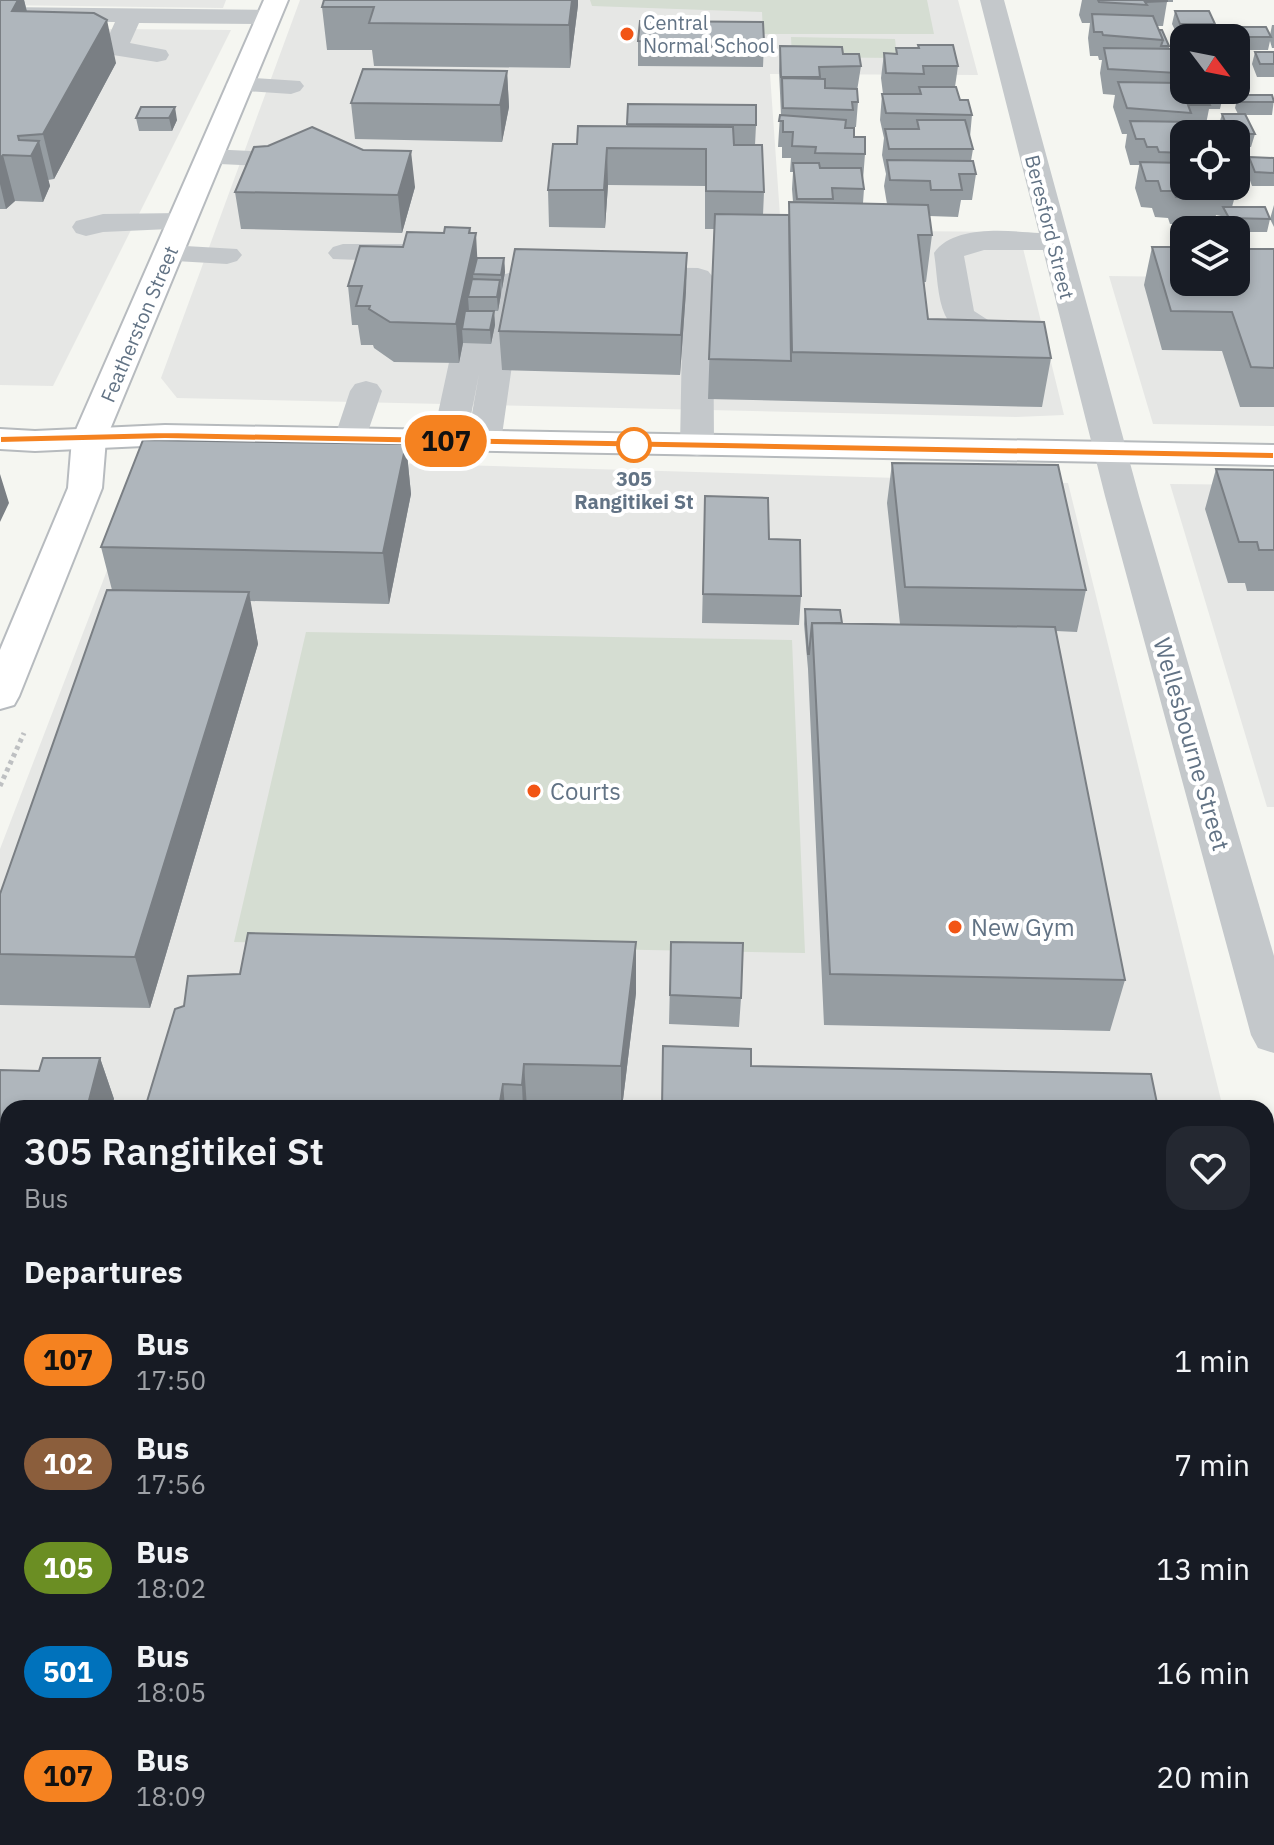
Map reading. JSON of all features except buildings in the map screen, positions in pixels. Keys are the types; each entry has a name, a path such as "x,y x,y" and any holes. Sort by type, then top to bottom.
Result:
{"main road":[{"name":"Featherston Street","path":"1,694 85,488 89,439 272,8"},
{"path":"0,439 165,435 1274,455"}],"street":[{"name":"Beresford Street","path":"992,0 1111,453"},
{"path":"0,14 130,15 272,8"},
{"path":"130,15 117,44 122,50 157,55"},
{"path":"239,85 291,86"},
{"path":"209,157 263,158"},
{"path":"176,237 227,255"},
{"path":"1054,242 979,241 953,249 949,253 959,313 970,324 990,330 1078,335"},
{"path":"343,253 440,254"},
{"path":"484,442 511,273 542,274"},
{"path":"604,275 698,277 697,446"},
{"path":"449,441 476,312"},
{"path":"351,439 366,391"},
{"name":"Wellesbourne Street","path":"1111,453 1274,1035"}],"shaded area":[{"path":"0,0 226,0 223,8 0,5"},
{"path":"300,0 958,0 978,75 770,74 781,230 1019,232 1064,415 1016,417 177,398 161,378"},
{"path":"590,0 927,0 934,34 763,34 762,12 592,6"},
{"path":"0,28 231,30 53,386 0,385"},
{"path":"791,37 895,39 897,58 792,57"},
{"path":"1109,276 1170,277 1170,296 1250,296 1250,279 1274,278 1274,426 1153,424"},
{"path":"151,456 1068,483 1221,1100 0,1100 0,849"},
{"path":"1170,484 1274,485 1274,807 1267,807"},
{"name":"Courts","path":"306,632 792,640 805,953 234,942"}],"bus line":[{"name":"107","path":"0,439 35,441 165,435 1274,455"}],"place":[{"name":"Central Normal School","path":"627,34"},
{"name":"305 Rangitikei St","path":"634,445"},
{"name":"Courts","path":"534,791"},
{"name":"New Gym","path":"955,927"}]}
